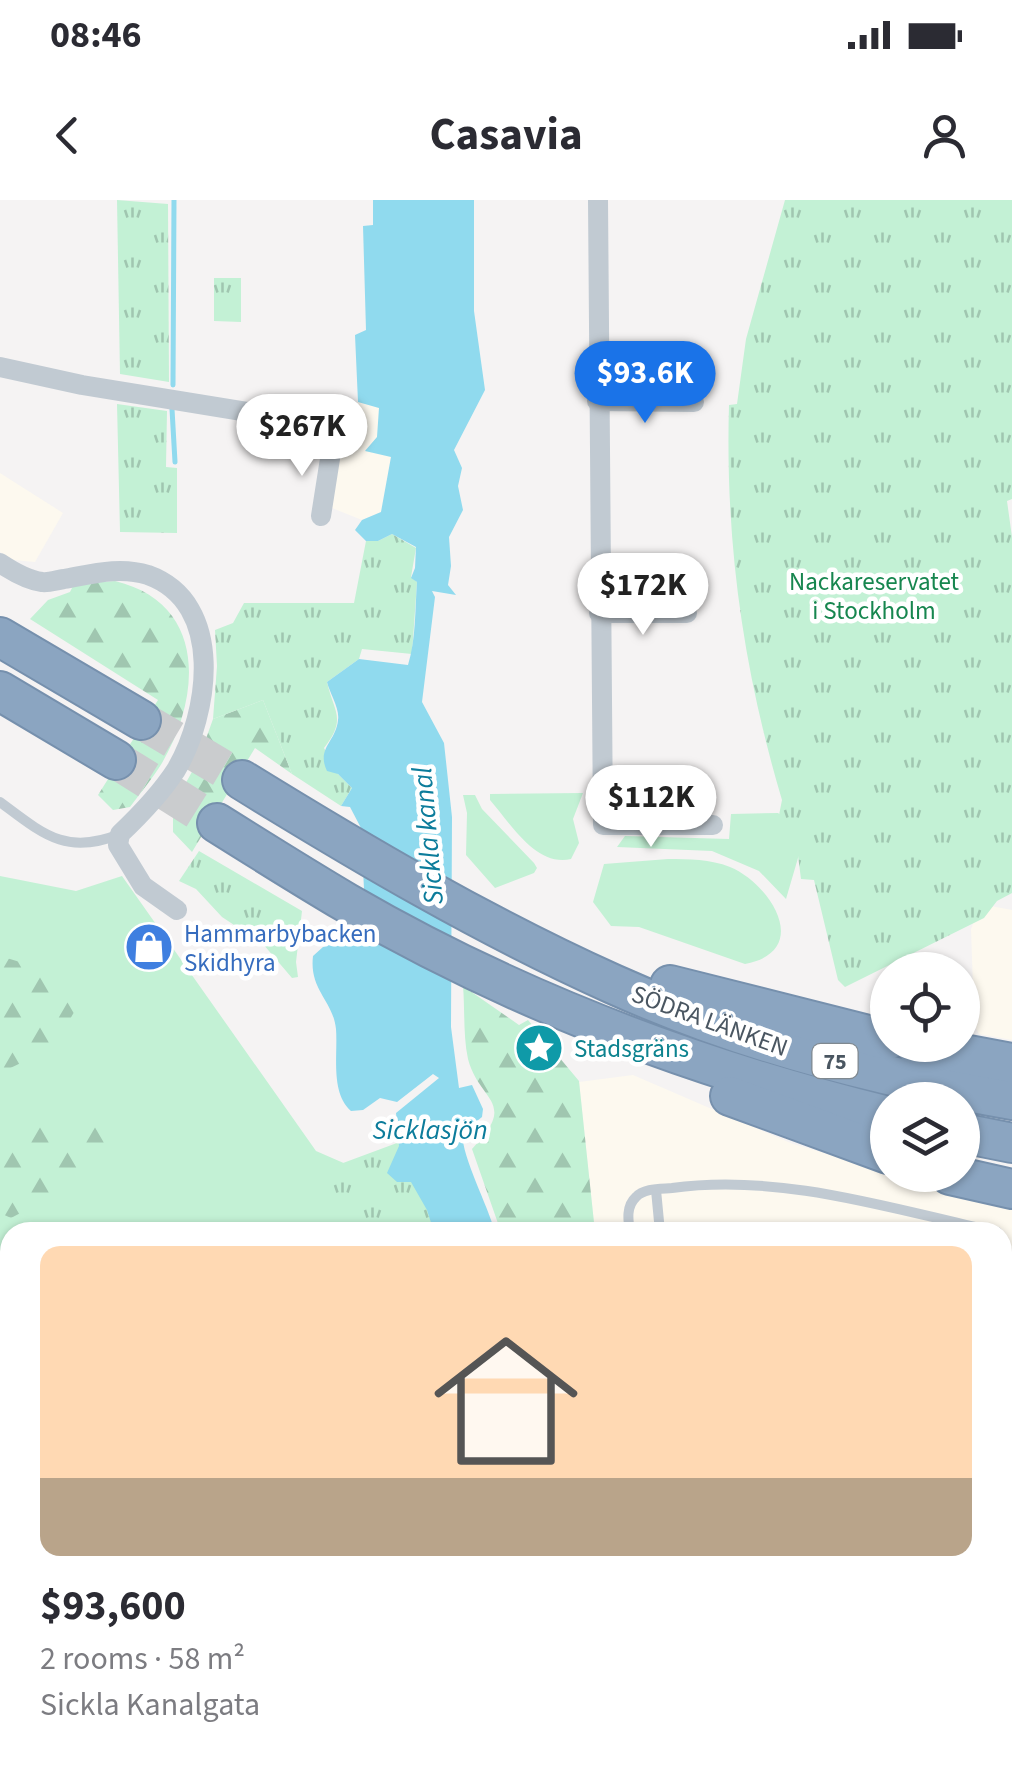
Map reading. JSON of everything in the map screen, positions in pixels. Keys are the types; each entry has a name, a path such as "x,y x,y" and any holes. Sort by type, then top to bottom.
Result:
{"highway":[{"path":"0,634 141,720"},
{"path":"0,691 116,760"},
{"name":"75","path":"242,780 352,848 479,918"},
{"name":"SÖDRA LÄNKEN","path":"217,824 349,904 532,995 680,1056 870,1112"},
{"path":"479,918 632,974 870,1035"},
{"name":"SÖDRA LÄNKEN","path":"479,918 614,985 795,1051 909,1081 1012,1100"},
{"path":"532,995 717,1091 870,1147"},
{"path":"980,1057 1012,1063"},
{"path":"980,1136 1012,1142"},
{"path":"980,1182 1012,1189"}],"street":[{"path":"598,200 603,825 713,825"},
{"path":"0,367 82,385 284,418"},
{"path":"597,400 694,402"},
{"path":"321,424 335,428 321,516"},
{"path":"0,563 43,583 119,570 145,574 170,585 185,602 200,633 200,714 174,772 120,834 118,845 143,886 177,910"},
{"path":"599,613 687,612"}],"lane":[{"path":"0,802 32,826 75,844 93,845 120,834"},
{"path":"629,1222 632,1200 642,1192 746,1183 836,1197 950,1222"},
{"path":"656,1190 659,1222"}],"shaded area":[{"path":"358,402 379,408 378,437 365,450 391,456 381,512 362,520 332,508 346,412"},
{"path":"0,473 63,513 35,562 13,560 0,552"},
{"path":"980,904 1012,910 1012,1040 980,1034 980,952 972,952 971,929"},
{"path":"633,1075 793,1144 870,1166 870,1192 975,1192 1012,1201 1012,1222 594,1222 579,1082"}],"green space":[{"path":"117,200 168,204 169,382 120,374"},
{"name":"Nackareservatet i Stockholm","path":"785,200 1012,200 1012,499 1007,501 1012,537 1012,893 997,901 984,918 916,952 870,952 870,975 845,987 838,980 814,880 801,879 796,840 778,820 782,800 757,702 739,604 730,506 729,405 737,404 746,339"},
{"path":"214,278 241,278 241,322 214,321"},
{"path":"117,404 167,411 166,467 177,468 177,533 120,532"},
{"path":"392,534 416,548 411,577 417,582 412,654 362,649 359,659 327,682 337,722 324,748 338,774 352,788 341,806 292,774 263,700 213,719 215,630 233,623 244,603 354,603 366,541 378,541"},
{"path":"115,581 145,592 166,609 180,630 188,654 189,681 184,709 162,763 130,807 113,810 98,795 158,700 30,619 48,600 70,592 74,584"},
{"path":"263,700 292,774 255,748 192,852 173,832 173,806 198,761 213,719"},
{"path":"583,793 573,819 579,843 571,859 558,860 525,842 490,800 490,794"},
{"path":"463,795 475,795 482,809 534,863 534,873 495,888 466,855 467,813"},
{"path":"778,813 800,830 798,858 786,899 759,871 712,851 617,847 625,836 729,839 731,814"},
{"path":"199,851 302,911 298,977 292,978 263,944 222,917 196,889 179,881"},
{"path":"668,859 715,862 745,876 771,902 778,917 781,932 777,946 766,957 745,964 639,927 611,926 593,902 604,864"},
{"path":"0,876 76,891 122,876 316,1151 362,1171 341,1222 0,1222"},
{"path":"0,956 43,969 77,1007 54,1047 0,1073"},
{"path":"463,986 519,1025 528,1020 579,1081 594,1222 498,1222 472,1149 493,1121 494,1111 473,1073 465,1032"},
{"path":"53,1118 111,1124 111,1159 92,1175 11,1218 0,1213 0,1146"},
{"path":"413,1137 479,1222 321,1222 335,1166"}],"water":[{"path":"373,200 474,200 474,311 485,390 454,450 462,468 458,486 463,510 449,537 448,585 456,595 432,591 435,597 422,702 444,743 452,817 451,1027 459,1088 472,1085 483,1109 482,1117 462,1133 463,1144 491,1222 431,1222 411,1182 397,1182 387,1173 399,1146 396,1113 439,1078 433,1074 397,1102 380,1098 363,1110 351,1111 338,1084 334,1019 314,978 313,956 323,947 354,934 364,889 361,828 350,807 341,806 352,788 338,774 327,771 324,763 338,716 327,682 359,659 408,665 415,624 417,582 411,578 416,547 392,534 378,541 366,541 355,530 362,520 381,512 391,457 365,451 377,437 379,408 358,402 355,335 366,330 363,226 373,225"}],"waterway":[{"path":"173,385 174,200"},
{"path":"172,409 175,462"}],"tunnel":[{"path":"284,418 321,424"},
{"path":"141,720 242,780"},
{"path":"116,760 217,823"}],"place":[{"name":"Hammarbybacken Skidhyra","path":"149,947"},
{"name":"Stadsgräns","path":"539,1048"}],"water label":[{"name":"Sickla kanal","path":"427,836"},
{"name":"Sicklasjön","path":"430,1129"}]}
